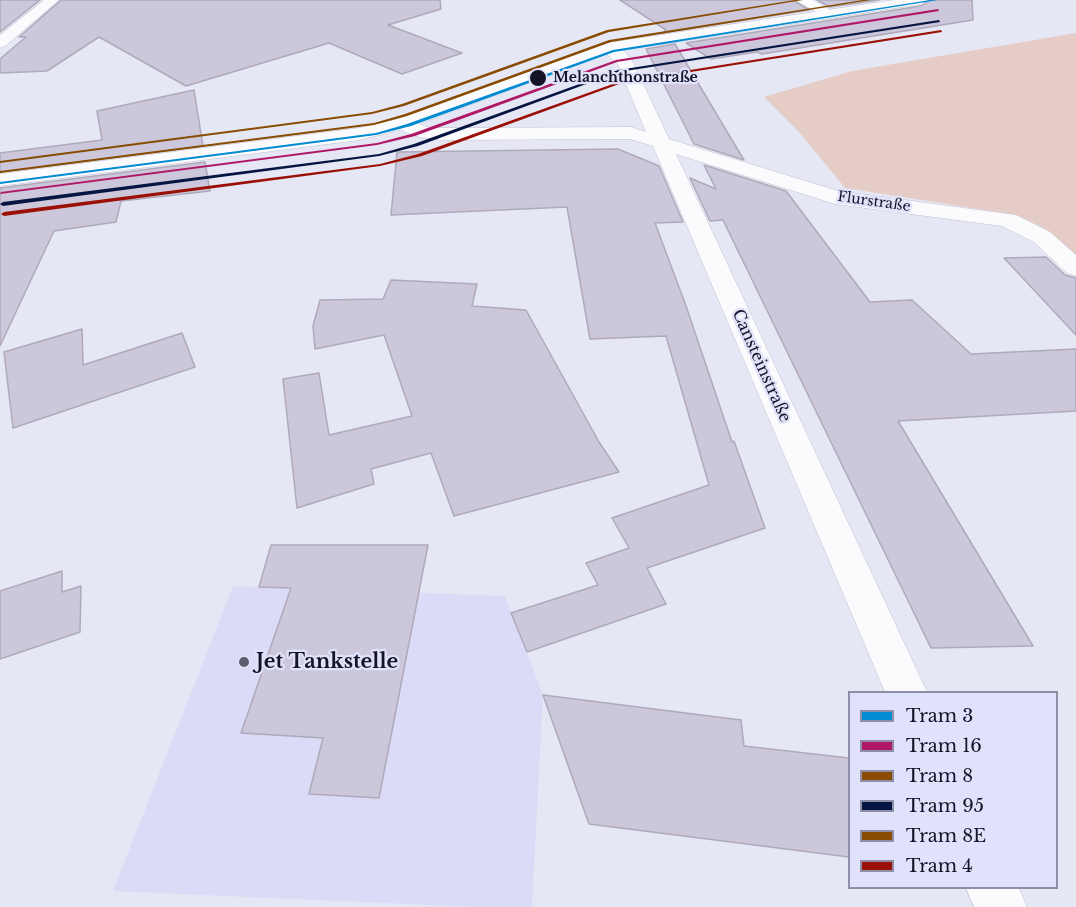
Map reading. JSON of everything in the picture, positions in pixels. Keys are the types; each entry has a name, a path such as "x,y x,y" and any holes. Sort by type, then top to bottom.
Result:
{"street":[{"path":"0,43 52,0"},
{"path":"802,0 830,14"},
{"path":"0,180 366,132 404,123 607,48 921,0"},
{"path":"8,16 36,13"},
{"name":"Cansteinstraße","path":"607,48 624,59 905,691"},
{"path":"404,123 422,132 442,134 631,133 663,144"},
{"name":"Flurstraße","path":"663,144 835,197 1008,220 1042,237 1076,268"},
{"path":"992,889 1001,907"}],"shaded area":[{"path":"1076,33 1076,255 1046,229 1017,215 845,188 800,133 764,97 852,71"},
{"path":"233,586 505,596 543,695 532,907 473,907 113,891"}],"building":[{"path":"0,0 40,0 0,32"},
{"path":"61,0 440,0 441,9 388,25 462,53 402,74 329,43 186,86 99,37 47,71 0,73 0,59 26,37 19,37"},
{"path":"620,0 793,0 809,10 662,33 666,30"},
{"path":"817,0 879,0 830,7"},
{"path":"930,0 972,0 973,20 762,54 757,52 711,59 686,43 921,6"},
{"path":"675,44 744,160 694,144 646,49"},
{"path":"194,90 203,146 0,172 0,153 102,140 97,111"},
{"path":"618,149 659,166 683,222 655,223 732,442 734,441 765,528 647,568 666,604 527,652 511,613 598,585 586,563 629,548 612,518 709,485 666,336 590,339 567,207 391,215 397,152"},
{"path":"205,162 210,191 121,201 116,222 54,231 0,346 0,188"},
{"path":"704,165 786,191 870,302 912,300 971,354 1076,349 1076,411 898,421 1033,646 931,648 723,220 710,221 690,178 716,189"},
{"path":"1046,257 1065,275 1076,278 1076,335 1004,258"},
{"path":"391,280 477,284 472,306 526,310 599,442 619,472 454,516 431,453 371,469 374,484 297,508 283,379 319,373 329,435 412,416 384,335 315,349 313,326 320,300 383,299"},
{"path":"82,329 83,365 182,333 195,367 13,428 4,352"},
{"path":"271,545 428,545 379,798 309,794 323,738 241,733 291,588 259,587"},
{"path":"62,571 62,592 81,586 80,632 0,659 0,591"},
{"path":"543,695 741,720 744,746 848,758 848,857 589,824"}],"tram line":[{"name":"8E","path":"0,162 372,113 403,105 608,31 801,0"},
{"name":"8","path":"0,172 374,124 406,115 610,41 869,0"},
{"name":"3","path":"0,183 376,134 409,125 613,51 936,0"},
{"name":"16","path":"1,193 377,144 413,135 616,61 938,10"},
{"name":"95","path":"3,204 379,155 416,145 618,71 939,21"},
{"name":"4","path":"4,214 380,165 420,155 621,82 941,31"}],"place":[{"name":"Melanchthonstraße","path":"538,78"},
{"name":"Jet Tankstelle","path":"244,662"}]}
